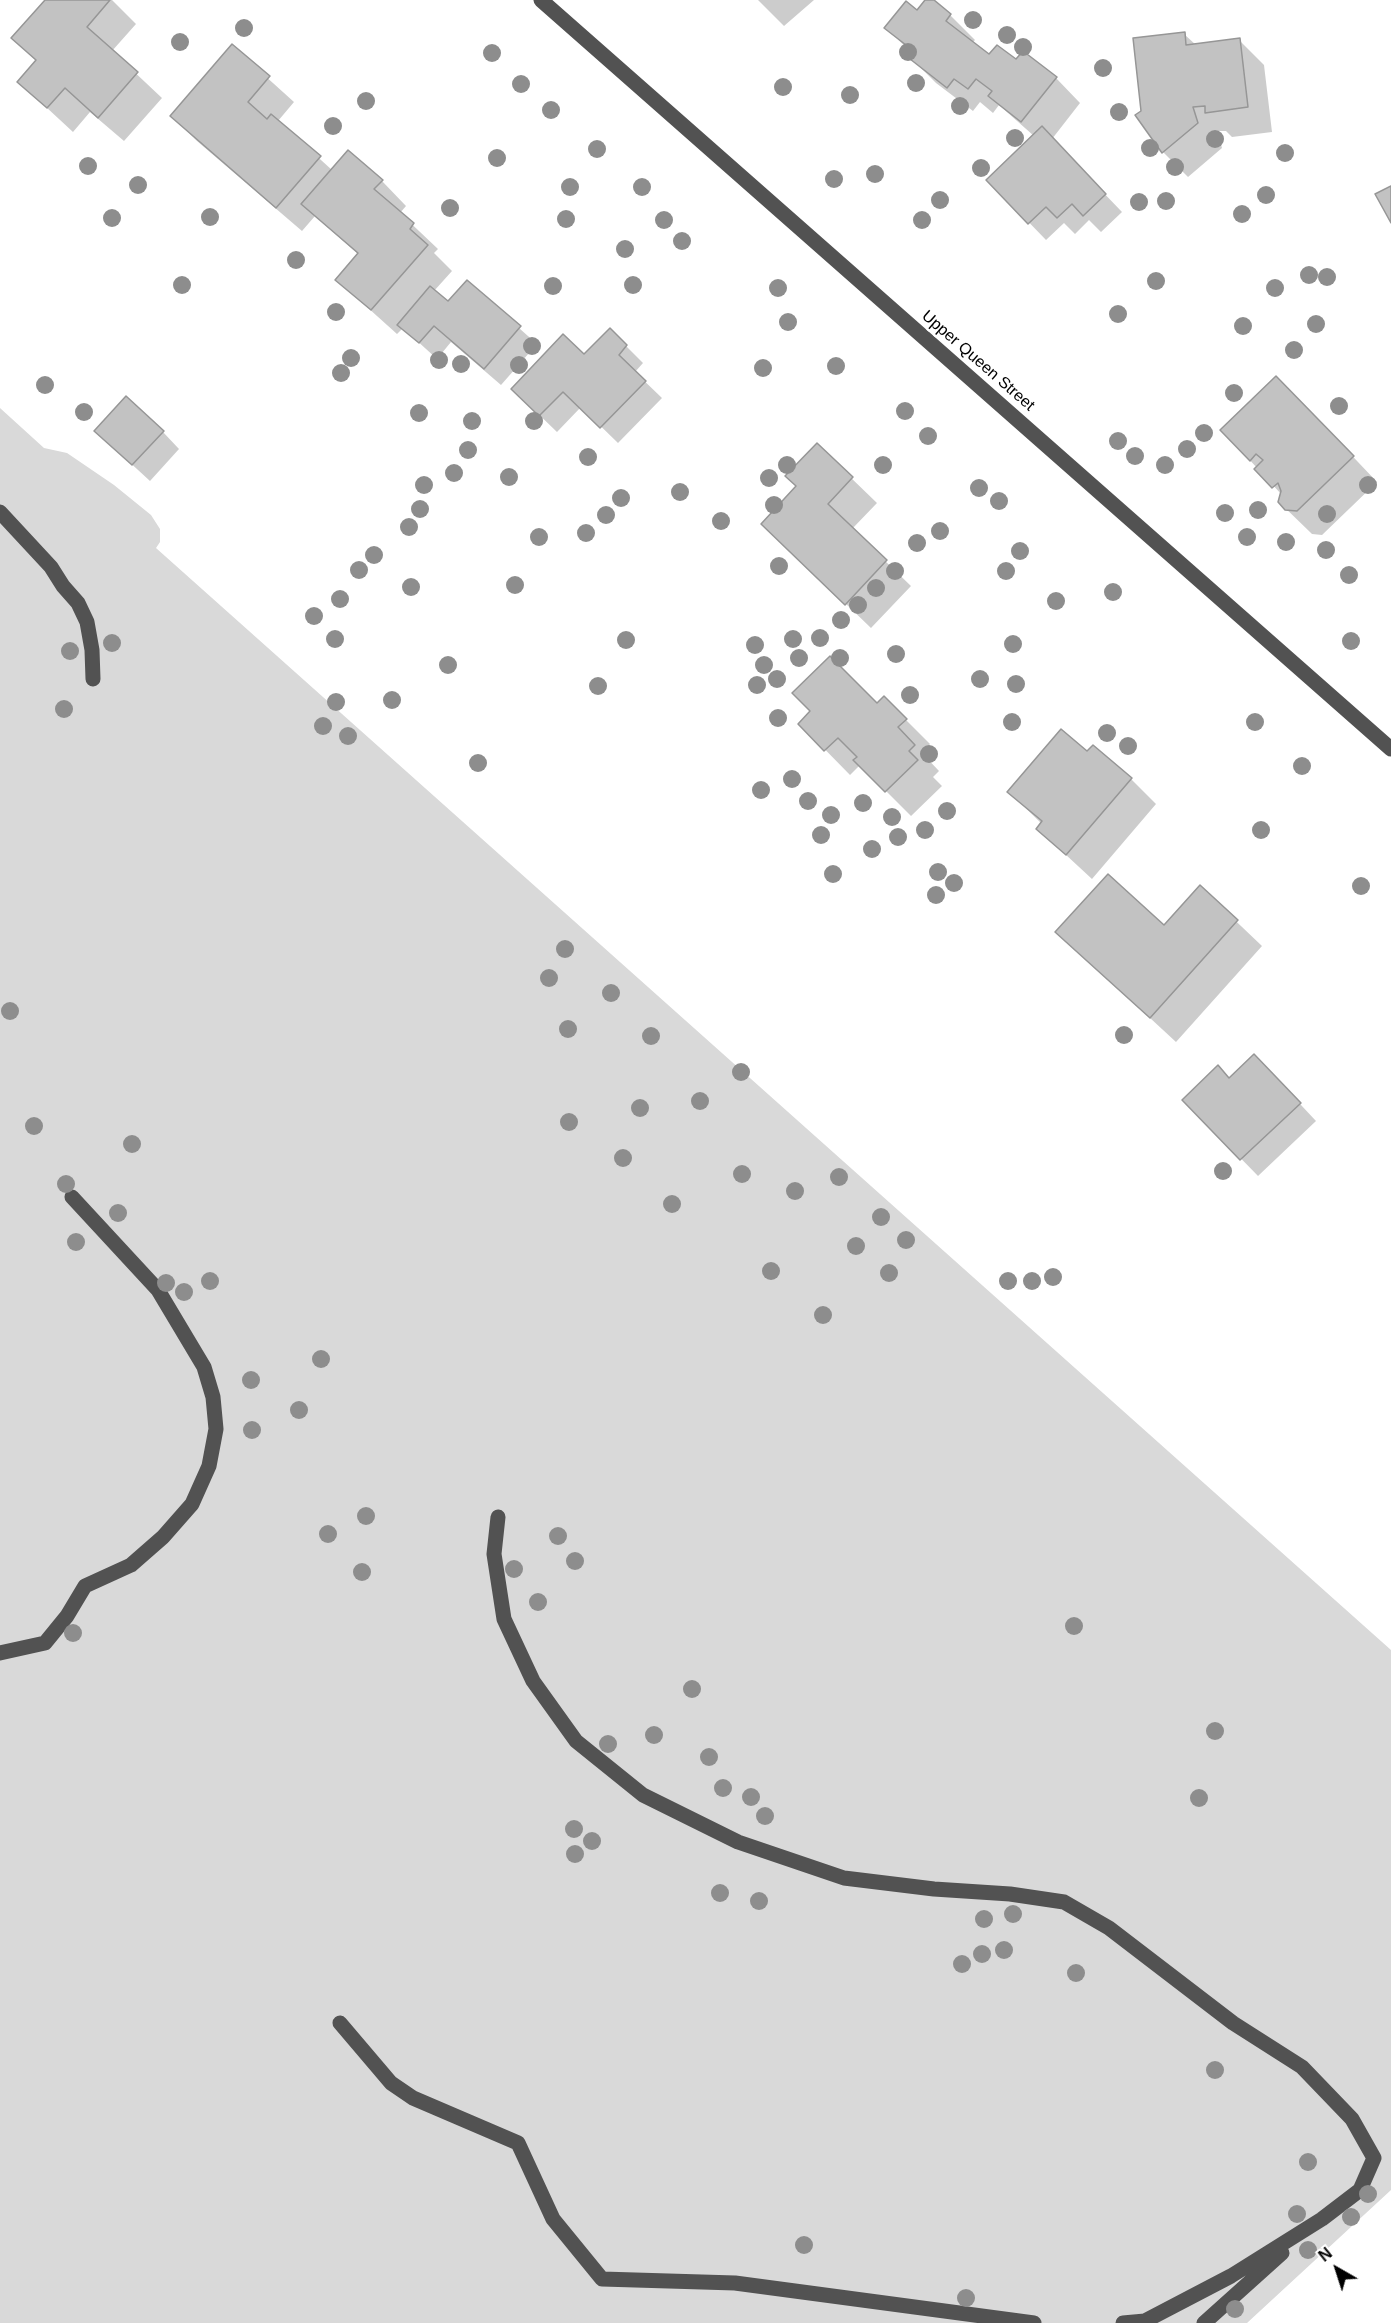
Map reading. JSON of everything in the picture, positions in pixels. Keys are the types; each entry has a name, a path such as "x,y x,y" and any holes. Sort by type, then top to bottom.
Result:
{"street":[{"name":"Upper Queen Street","path":"541,0 1391,749"},
{"path":"0,512 51,567 63,586 78,603 87,622 91,640 93,679"},
{"path":"0,1653 45,1643 68,1616 85,1586 131,1564 163,1538 192,1504 209,1466 216,1429 213,1397 204,1367 158,1290 72,1197"},
{"path":"498,1517 494,1554 504,1619 533,1682 576,1741 643,1795 738,1842 844,1878 934,1889 1010,1893 1064,1902 1109,1928 1233,2024 1302,2067 1352,2119 1374,2158 1360,2190 1311,2227 1204,2323"},
{"path":"340,2023 391,2083 413,2098 518,2143 553,2219 603,2279 735,2283 1034,2323"},
{"path":"1124,2323 1146,2321 1231,2276 1311,2227"}],"shaded area":[{"path":"0,408 44,448 67,453 114,485 151,515 160,529 160,542 156,548 1391,1650 1391,2190 1247,2323 0,2323"}],"building":[{"path":"45,0 110,0 87,27 138,72 98,118 65,88 47,108 17,82 36,60 11,38"},
{"path":"925,0 934,0 951,14 946,21 989,54 997,45 1016,59 1023,51 1057,77 1021,122 988,96 992,91 976,79 968,89 954,79 947,88 910,59 915,52 884,28 906,1 917,10"},
{"path":"1185,32 1186,45 1240,38 1248,107 1205,113 1205,106 1193,107 1198,123 1162,153 1135,115 1141,111 1133,38"},
{"path":"232,44 270,76 248,102 267,119 271,114 321,156 276,208 170,116"},
{"path":"1042,126 1106,194 1083,216 1072,204 1057,218 1046,207 1028,224 986,180"},
{"path":"348,150 383,180 374,189 414,223 410,229 428,245 371,310 335,280 358,253 301,204"},
{"path":"1391,186 1391,223 1375,194"},
{"path":"467,280 521,326 484,369 434,326 419,343 397,325 430,286 448,301"},
{"path":"610,328 627,345 619,355 646,381 600,428 563,392 539,416 511,389 563,334 584,354"},
{"path":"1276,376 1354,456 1297,511 1285,510 1278,502 1281,491 1278,483 1272,488 1254,469 1263,460 1256,454 1250,461 1220,430"},
{"path":"126,396 164,431 132,465 94,431"},
{"path":"817,443 853,477 828,504 887,560 845,605 761,524 796,486 785,476"},
{"path":"830,656 877,703 884,696 907,719 898,727 915,745 909,751 918,760 885,792 853,760 857,757 838,738 824,751 798,724 810,711 792,693"},
{"path":"1061,729 1087,751 1093,745 1132,778 1066,855 1036,829 1042,821 1007,792"},
{"path":"1108,874 1164,925 1200,885 1238,920 1150,1018 1055,932"},
{"path":"1254,1054 1301,1103 1240,1160 1182,1100 1218,1065 1229,1078"}]}
